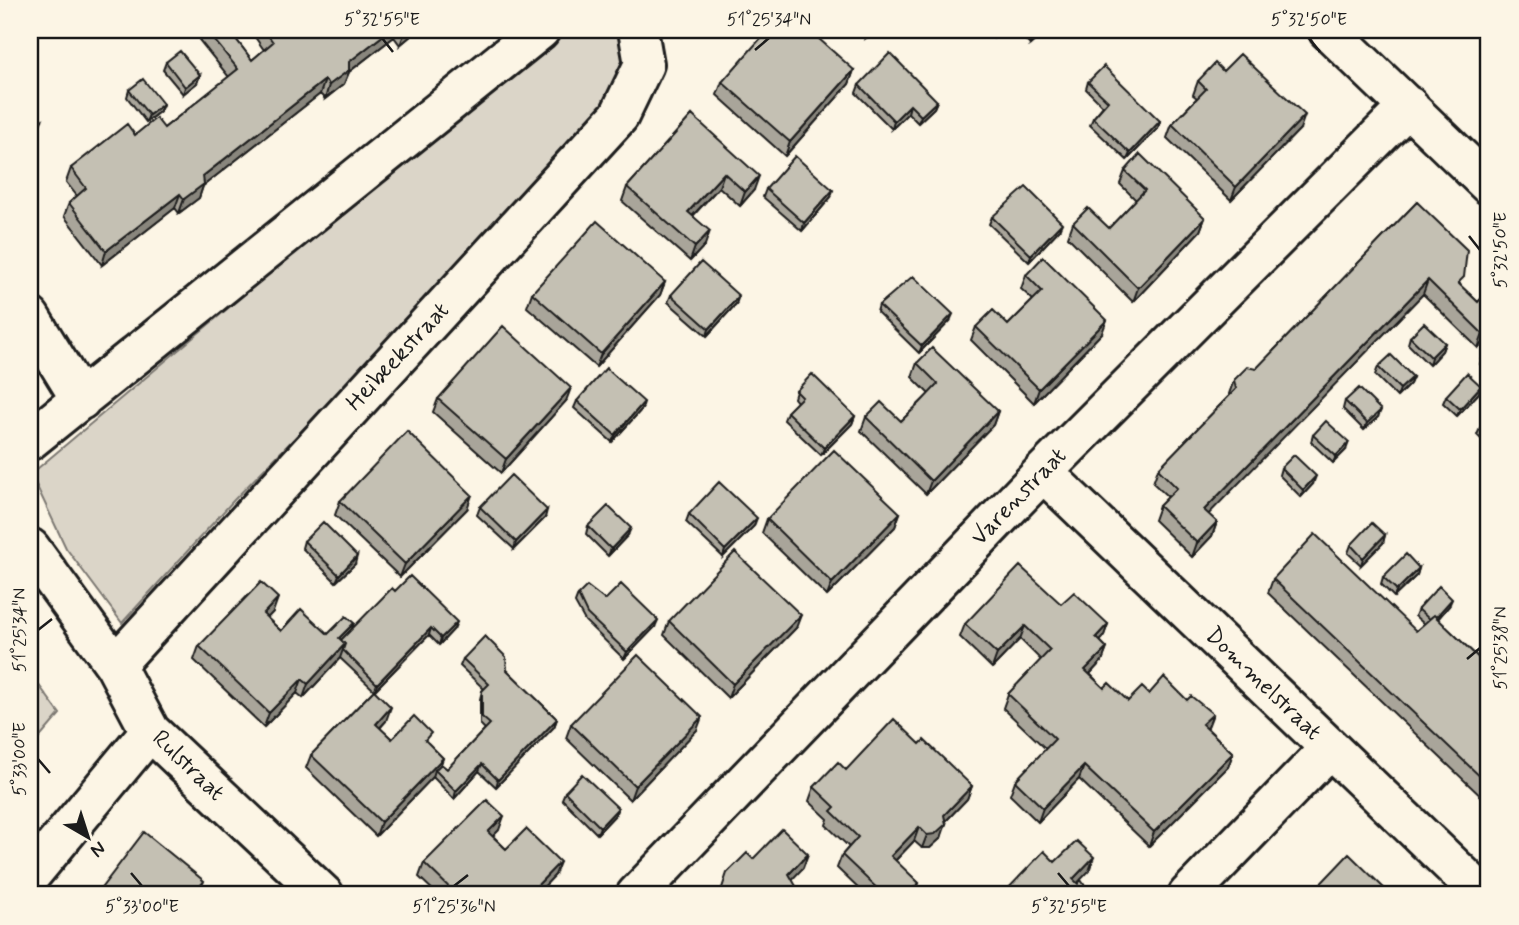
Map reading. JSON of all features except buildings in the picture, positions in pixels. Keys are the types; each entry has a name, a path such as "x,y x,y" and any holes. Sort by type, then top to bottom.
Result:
{"street":[{"path":"30,440 540,30"},
{"name":"Heibeekstraat","path":"115,665 619,116 644,64 638,30"},
{"path":"1328,30 1489,185"},
{"name":"Varenstraat","path":"636,895 1042,472 1409,106"},
{"path":"30,317 81,400"},
{"name":"Dommelstraat","path":"1042,472 1483,895"},
{"name":"Rulstraat","path":"30,548 115,665 150,731 324,895"},
{"path":"30,876 150,731"},
{"path":"1188,895 1330,748"}],"shaded area":[{"path":"559,30 627,30 635,64 609,116 234,500 122,623 66,548 31,474"},
{"path":"30,673 60,714 30,749"}]}
